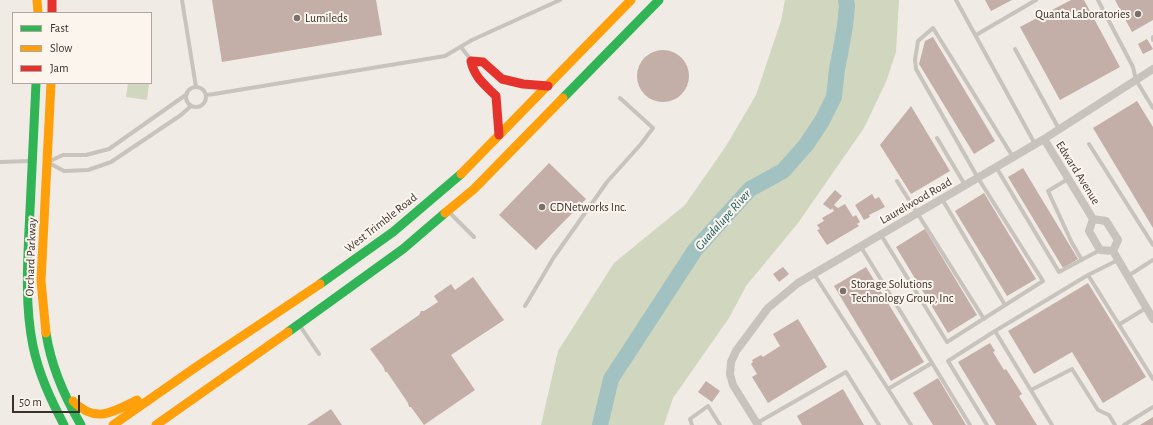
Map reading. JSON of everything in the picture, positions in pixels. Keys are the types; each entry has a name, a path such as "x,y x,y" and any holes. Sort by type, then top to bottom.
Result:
{"main road":[{"path":"37,0 38,12"},
{"path":"52,0 52,12"},
{"name":"West Trimble Road","path":"113,425 177,380 315,288 393,232 458,175 500,135 631,0"},
{"path":"156,425 298,324 346,292 403,249 448,212 474,189 511,152 659,0"},
{"path":"500,135 496,96 473,70 471,60 483,62 502,79 523,84 548,86"},
{"path":"484,84 495,72"},
{"name":"Orchard Parkway","path":"36,84 27,282 28,318 36,360 46,392 56,413 64,425"},
{"name":"Orchard Parkway","path":"51,84 41,280 42,310 45,334 51,359 59,382 81,425"},
{"path":"59,382 78,410 95,417 104,416 177,380"},
{"path":"56,413 56,425"}],"street":[{"name":"Laurelwood Road","path":"757,424 733,385 730,374 731,362 736,351 768,308 781,296 814,274 1059,130 1153,69"},
{"name":"Edward Avenue","path":"1044,139 1093,219 1090,230 1100,250"},
{"path":"32,161 47,162"},
{"name":"Edward Avenue","path":"1093,219 1106,221 1118,240 1114,252 1153,319"},
{"path":"1100,250 1114,252"}],"lane":[{"path":"182,0 196,87"},
{"path":"206,95 445,56 472,40 560,0"},
{"path":"956,0 1035,144"},
{"path":"976,35 1036,0"},
{"path":"1098,0 1133,67 1136,80 1153,108"},
{"path":"881,235 947,342 1043,282 978,178 916,69 915,60 918,41 933,28 1013,157"},
{"path":"461,47 471,60"},
{"path":"1015,49 1059,130"},
{"path":"47,162 63,155 86,156 109,149 196,87 202,89 207,98 204,105 198,108 191,106 187,101 187,94"},
{"path":"525,306 554,257 607,182 641,144 653,128 620,98"},
{"path":"47,162 64,171 88,170 110,162 181,115 191,106"},
{"path":"937,138 966,185"},
{"path":"1089,144 1153,245"},
{"path":"0,162 32,161"},
{"path":"996,167 1060,272 1100,250"},
{"path":"1068,179 1048,191 1072,243 1082,260"},
{"path":"897,181 984,319"},
{"path":"942,199 1005,305"},
{"path":"448,212 474,237"},
{"path":"861,247 970,425"},
{"path":"987,425 948,361 1088,275 1118,260"},
{"path":"1127,276 1153,260"},
{"path":"814,274 911,425"},
{"path":"1088,275 1153,379"},
{"path":"1120,324 1146,308"},
{"path":"298,324 319,354"},
{"path":"995,332 1052,425"},
{"path":"888,389 932,363"},
{"path":"1030,390 1072,369 1098,410 1109,415 1115,425"},
{"path":"757,424 846,372 878,425"},
{"path":"692,425 690,419 708,406 720,425"},
{"path":"1124,425 1153,407"}],"green space":[{"path":"785,0 899,0 896,52 886,82 864,128 798,223 746,286 729,318 673,398 664,425 541,425 558,351 614,263 685,205 726,146 756,95 781,21"},
{"path":"128,84 149,84 147,100 126,97"}],"building":[{"name":"Lumileds","path":"212,0 376,0 382,35 222,62"},
{"path":"985,0 1012,0 991,11"},
{"path":"1071,0 1084,0 1120,67 1060,100 1020,27"},
{"name":"Quanta Laboratories","path":"1115,0 1153,0 1153,20 1132,32"},
{"path":"933,37 995,141 974,154 919,64 925,41"},
{"path":"1147,39 1153,49 1143,54 1138,44"},
{"path":"658,50 668,50 682,57 689,71 689,81 682,95 668,102 658,102 648,98 641,91 637,81 637,71 641,61 648,54"},
{"path":"1137,101 1153,127 1153,228 1093,128"},
{"path":"911,106 950,171 911,194 880,145"},
{"name":"CDNetworks Inc.","path":"549,163 586,199 536,250 499,215"},
{"path":"1023,168 1078,259 1063,268 1008,177"},
{"path":"835,190 842,196 834,205 838,208 845,204 853,217 856,215 860,222 857,224 859,226 827,245 817,230 820,229 817,225 824,221 822,218 834,211 832,208 831,210 823,204"},
{"path":"984,193 1036,279 1007,296 955,211"},
{"path":"872,194 875,199 879,197 885,207 869,215 870,217 864,220 855,205"},
{"path":"925,229 977,315 948,333 896,247"},
{"path":"783,267 789,274 779,282 773,274"},
{"path":"866,267 924,362 891,381 834,286"},
{"path":"473,277 504,320 451,355 475,390 424,425 411,407 409,407 408,403 370,349 419,315 421,311 424,311 438,302 434,296 451,284 455,290"},
{"path":"1088,283 1146,377 1103,403 1072,352 1034,374 1008,331"},
{"path":"798,319 827,367 768,403 752,377 757,374 751,364 753,362 752,360 761,355 763,357 780,346 773,334"},
{"path":"990,343 995,351 993,352 1004,370 1006,369 1022,394 1019,396 1037,425 996,425 958,362"},
{"path":"938,378 966,425 933,425 913,393"},
{"path":"706,381 720,391 712,402 698,392"},
{"path":"843,389 864,425 802,425 797,416"},
{"path":"331,409 342,425 307,425"},
{"path":"1153,417 1153,425 1140,425"}],"waterway":[{"name":"Guadalupe River","path":"600,425 611,379 695,250 750,189 783,171 806,145 822,121 834,97 837,69 845,26 847,6 846,0"}],"traffic: fast":[{"path":"563,98 659,0"},
{"path":"36,84 28,261 28,313 33,346 42,377 64,425"},
{"path":"320,284 393,232 461,174"},
{"path":"288,332 403,249 445,213"},
{"path":"46,333 51,357 59,380 81,425"}],"traffic: slow":[{"path":"37,0 38,12"},
{"path":"461,174 631,0"},
{"path":"46,333 41,281 51,84"},
{"path":"445,213 474,189 563,98"},
{"path":"113,425 196,367 320,284"},
{"path":"156,425 288,332"},
{"path":"73,401 81,408 89,412 104,414 112,412 137,400"}],"traffic: jam":[{"path":"52,0 52,12"},
{"path":"499,135 496,96 477,76 472,67 471,61 483,62 502,79 523,84 548,86"}],"place":[{"name":"Quanta Laboratories","path":"1138,14"},
{"name":"Lumileds","path":"297,18"},
{"name":"CDNetworks Inc.","path":"542,207"},
{"name":"Storage Solutions Technology Group, Inc","path":"843,291"}]}
